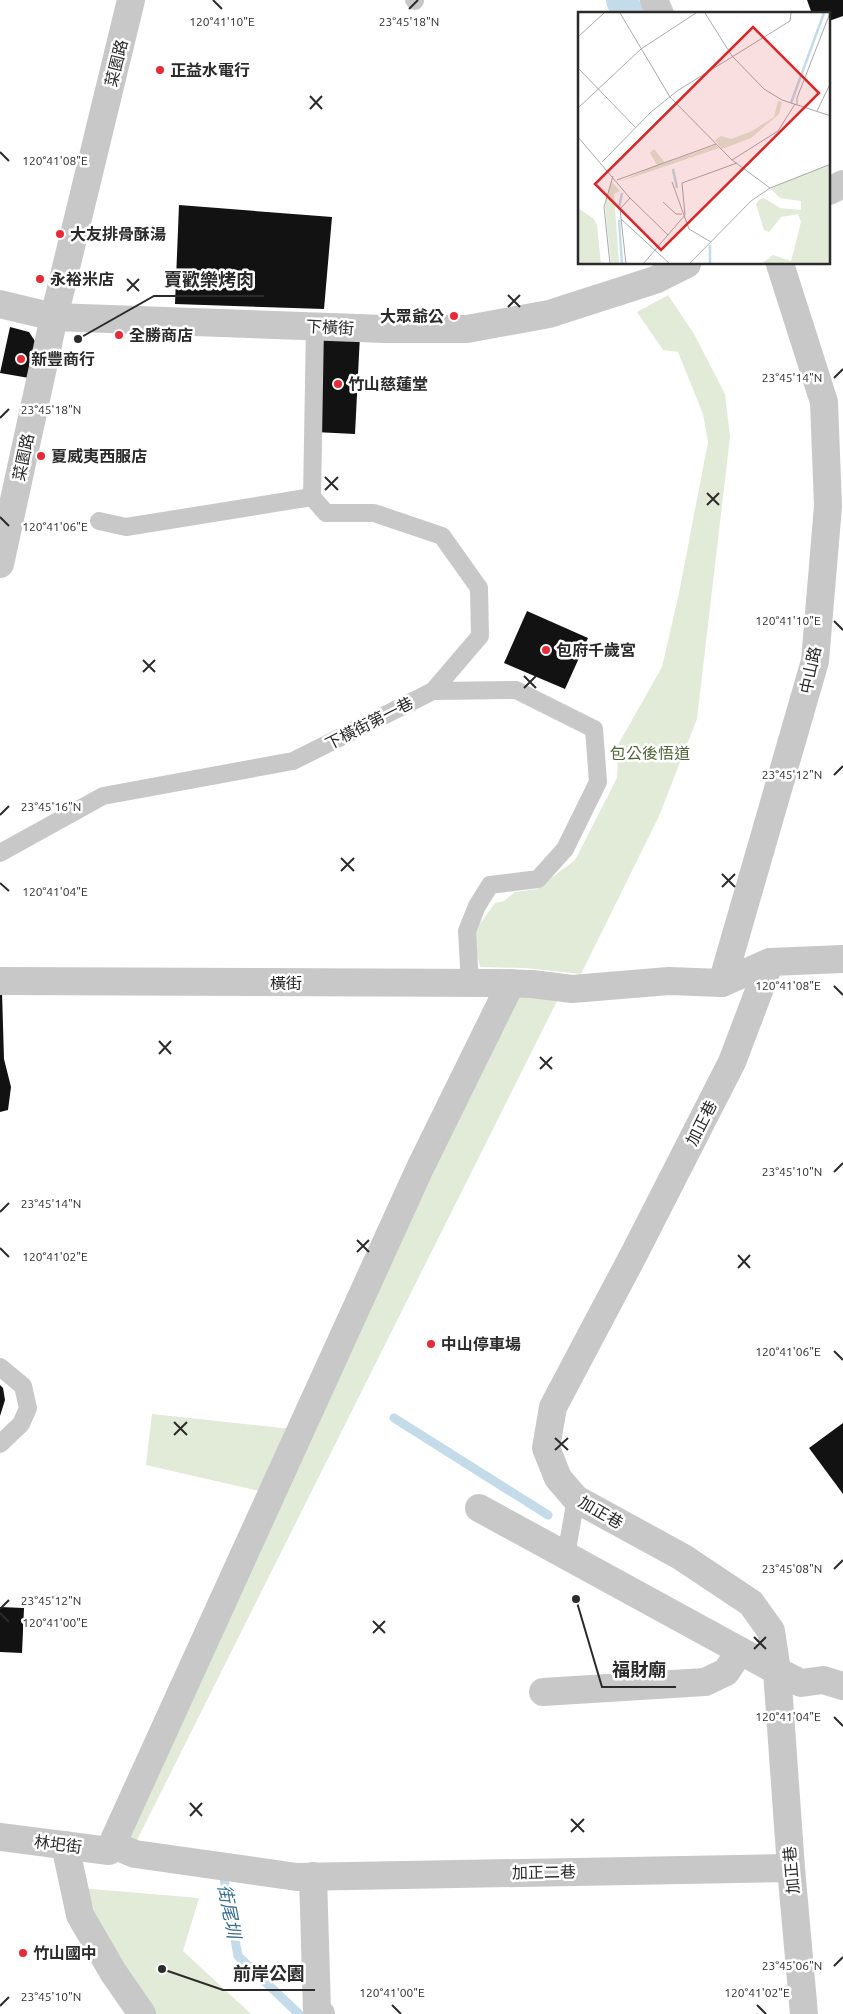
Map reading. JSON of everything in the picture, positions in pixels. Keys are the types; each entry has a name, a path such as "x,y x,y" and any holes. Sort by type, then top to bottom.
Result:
{"street":[{"name":"菜園路","path":"0,564 54,317 131,0"},
{"path":"654,0 659,12"},
{"path":"830,190 843,184"},
{"name":"下橫街","path":"0,304 54,317 385,329 467,329 549,314 655,280 685,265"},
{"name":"中山路","path":"722,983 814,661 828,506 824,402 780,265"},
{"path":"722,983 770,962 843,959"},
{"name":"加正巷","path":"770,962 732,1062 553,1407 546,1448 558,1478 576,1499 682,1557 751,1603 771,1631 777,1671 791,1868 804,2014"},
{"name":"橫街","path":"0,980 512,983 572,989 669,981 722,983"},
{"path":"113,1844 420,1168 512,983"},
{"path":"479,1508 801,1683 822,1680 843,1686"},
{"path":"542,1692 705,1682 726,1672 740,1651"},
{"name":"林圯街","path":"0,1837 109,1851 113,1844"},
{"name":"加正二巷","path":"113,1844 135,1854 305,1877 791,1868"},
{"path":"65,1845 80,1916 113,1972 142,2014"},
{"path":"305,1877 317,2010 321,2014"}],"lane":[{"path":"99,521 126,527 312,497 315,326"},
{"name":"下橫街第一巷","path":"0,853 103,796 293,761 433,691 480,636 479,588 442,536 374,513 326,513 312,497"},
{"path":"433,691 516,690 594,729 598,782 565,849 538,879 490,885 477,906 467,931 470,984"},
{"path":"0,1367 23,1386 28,1408 21,1424 0,1444"},
{"path":"566,1555 576,1499"}],"green space":[{"name":"包公後悟道","path":"668,295 694,334 725,394 730,437 697,719 659,816 581,974 525,968 480,967 472,934 495,903 504,901 515,892 537,889 575,860 617,778 619,743 662,667 679,593 708,442 703,414 678,352 663,350 637,312"},
{"path":"514,989 561,993 133,1848 118,1842"},
{"path":"152,1414 300,1430 272,1494 146,1465"},
{"path":"80,1888 199,1898 183,1951 251,2014 151,2014"}],"building":[{"path":"807,0 843,0 843,16 830,21 830,12 811,12"},
{"path":"179,205 332,217 324,309 175,304"},
{"name":"新豐商行","path":"10,327 29,332 42,352 35,379 0,373"},
{"name":"竹山慈蓮堂","path":"320,334 360,335 355,434 315,432"},
{"name":"包府千歲宮","path":"527,611 588,638 565,689 504,663"},
{"path":"0,992 2,992 4,1059 11,1087 8,1110 0,1112"},
{"path":"0,1385 3,1388 5,1400 0,1416"},
{"path":"843,1423 843,1494 809,1448"},
{"path":"0,1607 24,1608 22,1653 0,1652"}],"waterway":[{"name":"街尾圳","path":"622,0 627,12"},
{"path":"394,1418 548,1515"},
{"name":"街尾圳","path":"223,1873 238,1956 299,2014"}],"place":[{"name":"正益水電行","path":"160,70"},
{"name":"大友排骨酥湯","path":"60,234"},
{"name":"永裕米店","path":"40,279"},
{"name":"大眾爺公","path":"454,316"},
{"name":"全勝商店","path":"119,335"},
{"name":"賣歡樂烤肉","path":"78,339"},
{"name":"新豐商行","path":"21,359"},
{"name":"竹山慈蓮堂","path":"338,384"},
{"name":"夏威夷西服店","path":"41,456"},
{"name":"包府千歲宮","path":"546,650"},
{"name":"中山停車場","path":"431,1344"},
{"name":"福財廟","path":"576,1599"},
{"name":"竹山國中","path":"23,1953"},
{"name":"前岸公園","path":"162,1969"}]}
